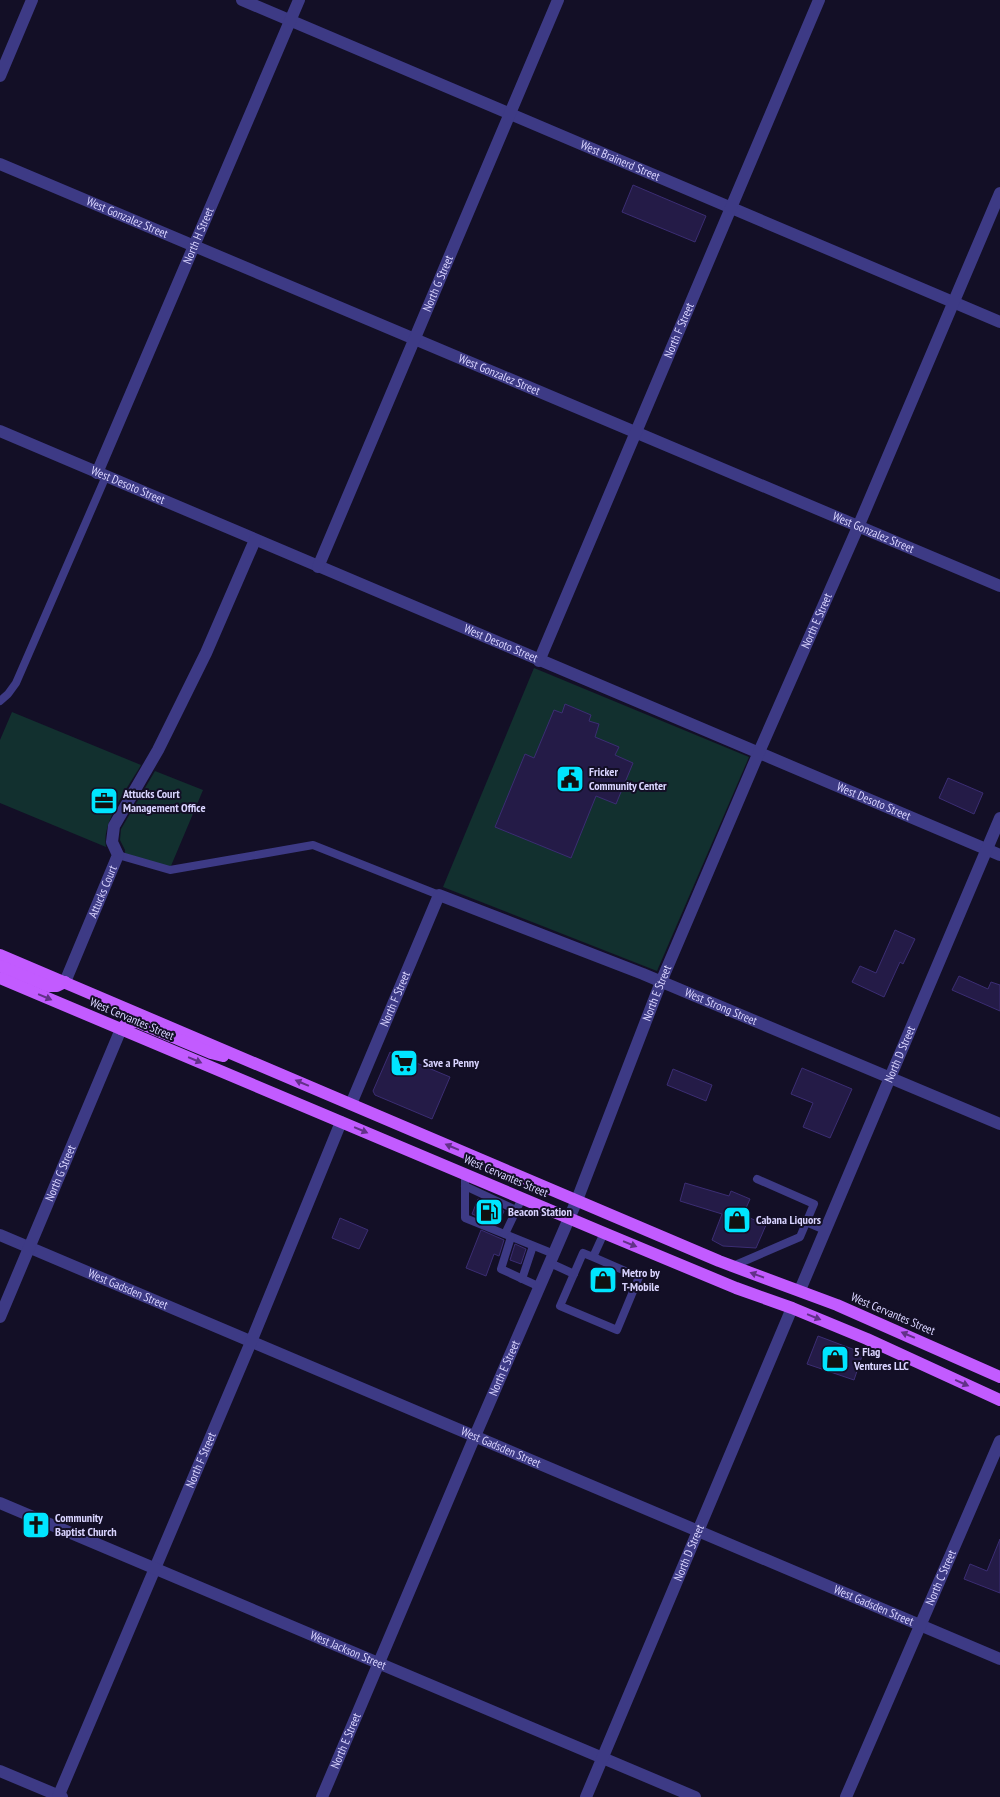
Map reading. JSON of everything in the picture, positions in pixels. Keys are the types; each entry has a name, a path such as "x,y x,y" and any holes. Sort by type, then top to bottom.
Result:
{"main road":[{"name":"West Cervantes Street","path":"0,955 733,1266 800,1290 1000,1377"},
{"path":"0,966 48,986 57,986 65,982"},
{"name":"West Cervantes Street","path":"0,978 341,1122 465,1180 522,1198 736,1288 792,1308 867,1339 1000,1400"},
{"path":"121,1029 127,1022 137,1022 211,1053 220,1056 241,1057"}],"street":[{"path":"0,76 32,0"},
{"name":"West Brainerd Street","path":"242,0 1000,322"},
{"name":"North H Street","path":"101,475 194,246 299,0"},
{"name":"North G Street","path":"318,567 558,0"},
{"name":"North F Street","path":"539,661 818,0"},
{"name":"West Gonzalez Street","path":"0,164 1000,586"},
{"name":"North E Street","path":"322,1797 577,1200 661,982 1000,193"},
{"name":"West Desoto Street","path":"0,432 1000,855"},
{"name":"Attucks Court","path":"65,982 118,855 112,842 114,826 158,750 206,653 255,540"},
{"name":"North D Street","path":"800,1290 1000,818"},
{"name":"North F Street","path":"351,1104 439,895"},
{"name":"West Strong Street","path":"439,895 661,982 1000,1124"},
{"name":"North G Street","path":"0,1317 121,1029"},
{"name":"North F Street","path":"60,1796 154,1568 251,1342 341,1122"},
{"name":"West Gadsden Street","path":"0,1235 1000,1660"},
{"name":"North D Street","path":"586,1797 792,1308"},
{"name":"North C Street","path":"846,1797 1000,1441"},
{"name":"West Jackson Street","path":"0,1503 695,1797"},
{"path":"0,1771 60,1796"}],"lane":[{"path":"0,701 16,683 101,475"},
{"path":"118,855 170,870 312,845 439,895"},
{"path":"733,1266 800,1237 814,1204 757,1179"},
{"path":"465,1180 516,1210"},
{"path":"465,1180 466,1218 533,1246 574,1274"},
{"path":"522,1198 508,1235 501,1269 540,1286"},
{"path":"806,1222 825,1230"},
{"path":"594,1257 604,1233"},
{"path":"522,1278 533,1246"},
{"path":"583,1253 594,1257 639,1277 617,1330 560,1306 583,1253"}],"green space":[{"path":"534,668 749,757 657,971 443,887"},
{"path":"12,712 141,765 117,804 108,827 106,847 0,803 0,740"},
{"path":"155,771 203,790 168,873 125,855 125,850 120,840 121,829"}],"building":[{"path":"633,185 706,216 695,242 622,212"},
{"name":"Fricker Community Center","path":"565,704 591,715 589,721 599,724 595,737 619,747 615,755 633,763 616,804 596,796 571,858 495,827 525,754 534,758 554,710 562,713"},
{"path":"948,778 983,793 974,814 939,798"},
{"path":"895,930 915,939 903,964 900,962 884,997 852,982 860,966 876,973"},
{"path":"959,976 988,989 991,982 1000,985 1000,1011 952,990"},
{"path":"390,1052 450,1077 432,1119 375,1095 373,1091"},
{"path":"802,1068 852,1089 830,1138 803,1127 813,1103 791,1094"},
{"path":"673,1069 712,1085 706,1101 667,1085"},
{"name":"Cabana Liquors","path":"685,1183 729,1196 731,1191 750,1199 743,1215 766,1225 756,1248 723,1246 712,1240 722,1214 680,1201"},
{"path":"478,1199 504,1211 498,1225 472,1214"},
{"path":"340,1218 368,1230 359,1249 332,1238"},
{"path":"481,1230 504,1240 499,1256 494,1254 486,1276 466,1268"},
{"path":"515,1244 526,1249 521,1264 510,1260"},
{"name":"5 Flag Ventures LLC","path":"818,1336 863,1353 854,1380 807,1364"},
{"path":"1000,1539 1000,1593 964,1579 970,1564 987,1571"}],"place":[{"name":"Fricker Community Center","path":"570,779"},
{"name":"Attucks Court Management Office","path":"104,801"},
{"name":"Save a Penny","path":"404,1063"},
{"name":"Beacon Station","path":"489,1212"},
{"name":"Cabana Liquors","path":"737,1220"},
{"name":"Metro by T-Mobile","path":"603,1280"},
{"name":"5 Flag Ventures LLC","path":"835,1359"},
{"name":"Community Baptist Church","path":"36,1525"}]}
